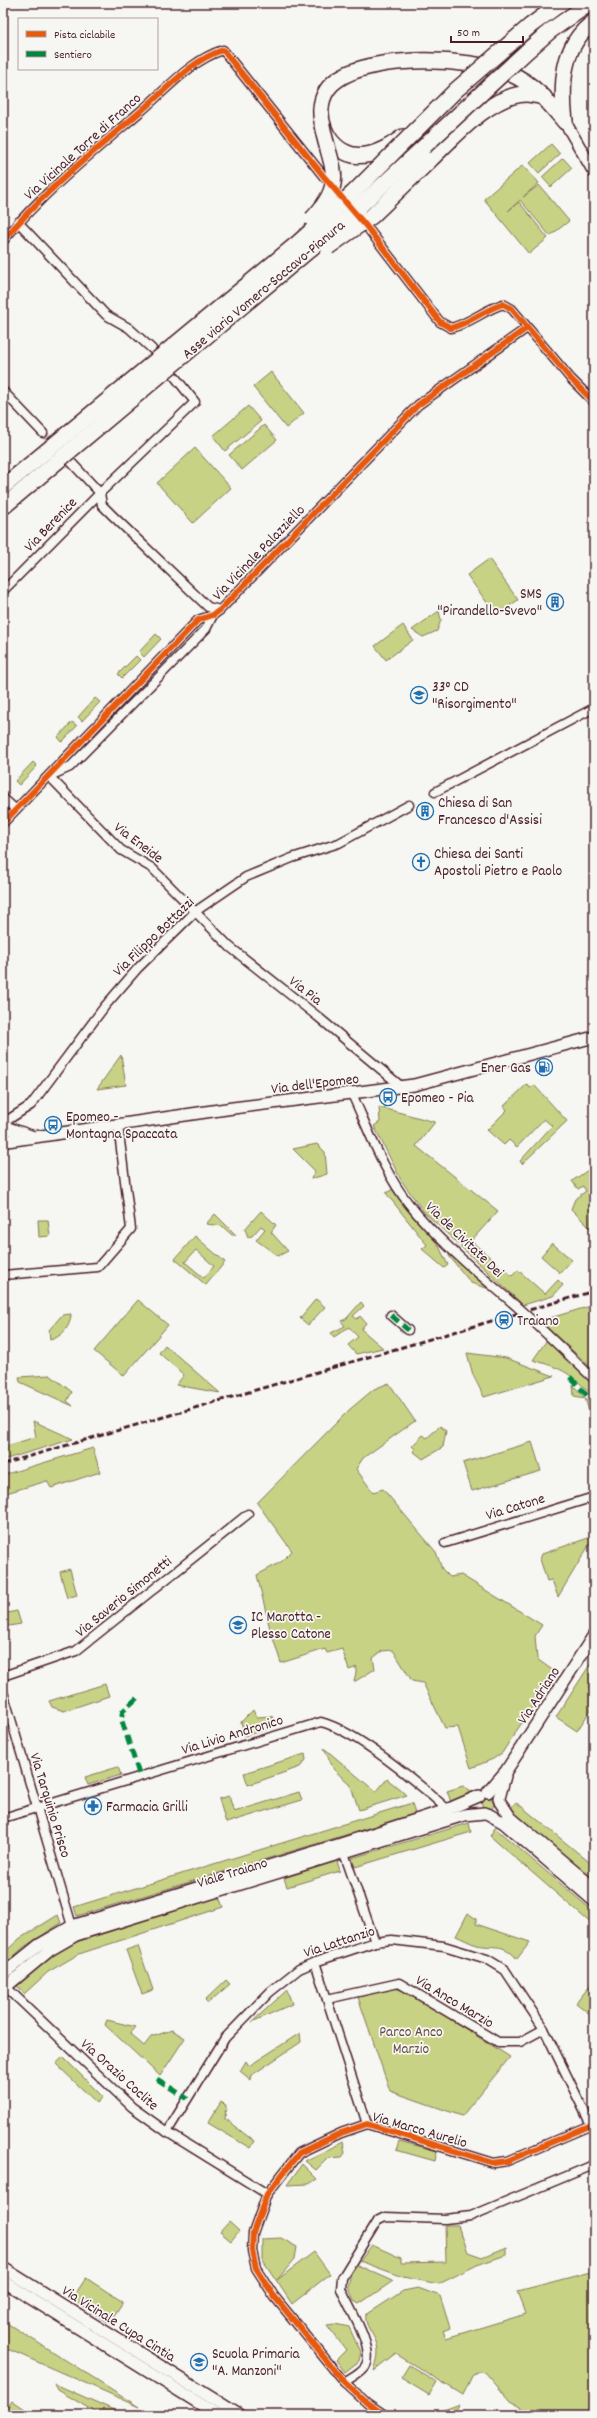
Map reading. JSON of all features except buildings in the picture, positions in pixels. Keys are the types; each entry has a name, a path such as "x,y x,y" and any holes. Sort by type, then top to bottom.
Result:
{"highway":[{"name":"Asse viario Vomero-Soccavo-Pianura","path":"3,487 299,242 353,192 419,126 525,30 561,3"},
{"name":"Asse viario Vomero-Soccavo-Pianura","path":"3,507 263,292 346,219 527,51 550,31 590,3"},
{"path":"565,122 563,82 566,62 574,43 586,28 594,22"},
{"path":"263,272 322,210 334,187 335,172 322,125 322,100 327,89 338,78 353,70 372,65 439,61 494,67 512,74 530,84 544,97 565,122"},
{"path":"263,292 372,216 473,119 495,104 515,96 525,94 544,97"},
{"path":"322,125 336,146 354,155 372,154 387,149 419,126"}],"main road":[{"path":"565,122 594,172"},
{"name":"Via dell'Epomeo","path":"5,1143 35,1137 118,1125 402,1087 594,1037"},
{"path":"5,1125 9,1134 5,1143"},
{"name":"Via dell'Epomeo","path":"5,1125 35,1137"},
{"name":"Via Adriano","path":"484,1794 506,1772 594,1635"},
{"name":"Via Adriano","path":"500,1800 506,1772"},
{"path":"594,1888 511,1818 495,1794 484,1794 478,1807 486,1814 508,1827 594,1901"},
{"name":"Viale Traiano","path":"343,1848 448,1810 484,1794"},
{"path":"486,1814 496,1811 500,1800"},
{"name":"Viale Traiano","path":"3,1974 39,1945 74,1931 343,1848 464,1815 486,1814"},
{"name":"Viale Traiano","path":"4,1986 74,1931"},
{"name":"Via Vicinale Cupa Cintia","path":"3,2268 239,2415"},
{"name":"Via Vicinale Cupa Cintia","path":"3,2280 218,2415"}],"street":[{"name":"Via Vicinale Torre di Franco","path":"3,241 18,222 49,191 192,67 213,53 223,50 325,178"},
{"path":"18,222 106,315 129,328 152,349"},
{"path":"366,226 440,322 451,328 459,326 489,308 503,304 512,309 527,328 594,402"},
{"name":"Via Vicinale Palazziello","path":"50,776 70,767 206,629 217,613 418,405 527,328"},
{"name":"Via Berenice","path":"3,591 100,493 195,402 175,377"},
{"path":"3,391 43,433"},
{"path":"71,462 100,493 102,505 176,578 208,607 217,613"},
{"name":"Via Vicinale Palazziello","path":"3,822 50,776 63,758 198,620 217,613"},
{"path":"435,792 594,708"},
{"name":"Via Eneide","path":"50,776 121,850 152,868 196,911"},
{"path":"3,798 15,809"},
{"name":"Via Filippo Bottazzi","path":"5,1125 31,1104 105,1006 138,968 196,911 246,877 292,858 339,843 410,805"},
{"name":"Via Pia","path":"196,911 230,947 317,1016 402,1087"},
{"name":"Via de Civitate Dei","path":"352,1094 394,1182 409,1204 442,1240 515,1304 594,1379"},
{"path":"3,1275 98,1267 131,1228 118,1125"},
{"path":"391,1315 408,1330"},
{"name":"Via Catone","path":"444,1543 594,1497"},
{"name":"Via Saverio Simonetti","path":"3,1676 76,1651 248,1514"},
{"name":"Via Tarquinio Prisco","path":"3,1692 5,1705 38,1808 74,1931"},
{"name":"Via Livio Andronico","path":"3,1818 321,1722 333,1725 374,1752 448,1810"},
{"path":"343,1848 375,1942"},
{"name":"Via Lattanzio","path":"167,2132 226,2038 270,1992 299,1969 315,1962 375,1942 416,1942 444,1946 487,1959 505,1970 544,2029 593,2127"},
{"path":"315,1962 367,2124"},
{"name":"Via Anco Marzio","path":"327,1999 399,1983 498,2042 520,2042 544,2029"},
{"name":"Via Orazio Coclite","path":"4,1986 118,2095 167,2132 267,2194"},
{"name":"Via Marco Aurelio","path":"385,2415 367,2404 344,2382 274,2296 256,2268 252,2251 253,2233 267,2194 299,2153 334,2136 367,2124 494,2163 507,2161 593,2127"},
{"path":"344,2382 366,2366 369,2357 367,2345 341,2288 342,2278 377,2222 385,2217 445,2218 471,2216 591,2166 594,2162"}],"green space":[{"path":"551,144 560,154 539,173 530,163"},
{"path":"563,158 572,168 551,187 542,177"},
{"path":"523,165 539,183 523,197 539,185 569,221 550,236 520,200 508,211 519,202 548,238 529,254 484,199"},
{"path":"271,372 304,413 286,428 253,387"},
{"path":"248,406 261,421 225,451 213,436"},
{"path":"264,425 277,440 242,470 229,455"},
{"path":"195,448 231,488 193,523 157,483"},
{"path":"489,559 518,600 496,615 467,575"},
{"path":"439,611 441,620 437,631 423,637 412,630"},
{"path":"403,625 413,640 386,660 375,646"},
{"path":"156,634 161,639 144,657 139,652"},
{"path":"136,656 140,660 122,678 118,674"},
{"path":"95,698 100,702 82,721 78,717"},
{"path":"72,722 77,726 62,742 58,737"},
{"path":"33,762 37,766 19,785 15,781"},
{"path":"121,1055 126,1085 97,1089"},
{"path":"527,1084 530,1088 534,1085 567,1121 522,1164 520,1161 552,1126 544,1119 517,1147 509,1140 504,1145 487,1130 507,1110 504,1106"},
{"path":"379,1107 435,1122 416,1146 498,1211 471,1241 512,1276 518,1270 545,1294 558,1280 563,1285 553,1296 523,1305 423,1211 401,1180 374,1126 380,1122"},
{"path":"317,1144 325,1152 327,1174 311,1179 315,1171 293,1149"},
{"path":"594,1166 594,1206 592,1207 591,1229 571,1209 575,1199 586,1191 583,1186 578,1189 572,1181"},
{"path":"395,1188 433,1234 448,1265 444,1268 422,1249 427,1245 386,1193"},
{"path":"261,1211 276,1225 271,1232 288,1251 278,1256 256,1240 265,1229 261,1226 252,1236 248,1237 245,1229"},
{"path":"215,1214 236,1235 232,1235 222,1226 206,1224"},
{"path":"38,1220 48,1220 50,1236 39,1237"},
{"path":"195,1236 225,1262 206,1285 175,1259","holes":["196,1250 214,1266 204,1278 185,1262"]},
{"path":"552,1243 572,1260 560,1273 541,1256"},
{"path":"449,1250 492,1290 471,1283 449,1256"},
{"path":"316,1299 325,1307 308,1325 300,1318"},
{"path":"138,1300 168,1325 124,1376 94,1351"},
{"path":"361,1302 364,1306 353,1316 357,1319 360,1316 366,1323 361,1329 383,1348 356,1354 348,1345 358,1337 349,1327 334,1337 331,1333 345,1326 341,1321 346,1319"},
{"path":"594,1305 594,1370 540,1321"},
{"path":"71,1314 68,1327 62,1334 50,1340 49,1330 62,1315"},
{"path":"547,1340 594,1384 594,1397 567,1373 553,1366 533,1360"},
{"path":"165,1345 220,1393 176,1385 184,1375 159,1353"},
{"path":"467,1353 506,1358 554,1376 484,1397 473,1375"},
{"path":"50,1375 72,1392 67,1401 73,1406 20,1382 19,1377"},
{"path":"389,1383 415,1421 363,1458 356,1469 373,1492 383,1489 436,1552 442,1569 450,1577 461,1575 542,1625 535,1636 537,1659 555,1672 502,1753 493,1759 471,1768 458,1727 445,1728 423,1683 412,1681 393,1650 382,1651 373,1658 375,1669 354,1682 357,1667 349,1670 342,1649 327,1653 325,1649 281,1663 270,1629 257,1575 281,1562 292,1551 257,1503 349,1410 374,1389"},
{"path":"573,1385 585,1398 574,1396"},
{"path":"585,1398 594,1408 594,1428"},
{"path":"33,1421 73,1439 3,1460 3,1447 36,1437"},
{"path":"440,1426 446,1431 443,1447 423,1459 413,1451 415,1449 412,1446 423,1435 427,1438"},
{"path":"532,1442 541,1471 472,1491 463,1463"},
{"path":"93,1448 100,1472 51,1488 47,1481 3,1494 3,1475"},
{"path":"594,1536 558,1597 552,1580 547,1581 540,1559 542,1554"},
{"path":"70,1569 77,1595 67,1598 60,1572"},
{"path":"17,1611 21,1624 9,1626 3,1625 3,1614"},
{"path":"591,1663 594,1664 594,1678 588,1687 594,1691 594,1705 577,1731 556,1717"},
{"path":"105,1684 109,1696 64,1711 52,1707 49,1701"},
{"path":"253,1710 256,1717 272,1716 275,1726 245,1736 241,1722"},
{"path":"324,1748 376,1792 387,1779 407,1795 359,1810 350,1784 334,1770"},
{"path":"305,1754 306,1760 300,1767 248,1785 244,1773"},
{"path":"118,1767 121,1775 88,1785 85,1777"},
{"path":"463,1786 475,1793 451,1802 447,1791"},
{"path":"299,1792 302,1800 226,1823 219,1799 229,1796 234,1812"},
{"path":"488,1798 492,1800 494,1804 492,1808 488,1810 484,1808 482,1804 484,1800"},
{"path":"516,1802 594,1866 594,1881 509,1810"},
{"path":"412,1803 415,1814 77,1916 74,1907"},
{"path":"469,1823 471,1832 355,1867 352,1858"},
{"path":"495,1828 594,1912 594,1926 490,1836"},
{"path":"337,1861 340,1871 287,1887 284,1878"},
{"path":"219,1897 223,1907 79,1954 48,1972 24,1994 17,1986 40,1964 73,1943"},
{"path":"468,1913 476,1919 476,1924 530,1942 517,1959 503,1948 477,1945 456,1936"},
{"path":"58,1915 61,1923 24,1947 3,1966 3,1954 19,1939"},
{"path":"138,1946 153,1990 142,1994 126,1950"},
{"path":"226,1980 230,1984 208,2003 205,2000"},
{"path":"593,1982 594,1983 594,2017 576,2003"},
{"name":"Parco Anco Marzio","path":"393,1988 406,1991 510,2057 462,2116 390,2091 358,1997"},
{"path":"287,1990 292,2004 252,2022"},
{"path":"107,2020 136,2027 130,2034 144,2046 151,2037 172,2030 185,2038 160,2076 105,2025"},
{"path":"300,2033 301,2042 252,2075 251,2080 240,2071 246,2061 249,2066"},
{"path":"63,2057 103,2097 97,2103 56,2064"},
{"path":"221,2102 226,2105 225,2119 254,2141 250,2148 208,2123"},
{"path":"399,2141 437,2151 435,2161 396,2150"},
{"path":"343,2142 345,2153 342,2157 328,2158 316,2170 305,2161"},
{"path":"302,2164 317,2179 309,2184 287,2185"},
{"path":"229,2222 239,2231 231,2241 220,2232"},
{"path":"445,2225 458,2225 468,2252 482,2257 506,2247 506,2255 477,2265 439,2284 403,2277 360,2261 372,2245 401,2258 401,2263 446,2262"},
{"path":"281,2238 297,2247 295,2259 277,2280 314,2252 330,2274 292,2304 262,2259 262,2239"},
{"path":"357,2265 393,2281 359,2304 354,2301 348,2287 351,2273"},
{"path":"594,2271 594,2415 534,2415 511,2402 485,2372 479,2371 473,2374 463,2395 396,2354 374,2371 378,2349 375,2339 366,2322 366,2315 403,2291 418,2288 440,2296 450,2328 443,2331 446,2338 526,2314 518,2291"},
{"path":"86,2278 123,2302 109,2323 72,2299"},
{"path":"3,2321 5,2322 140,2407 3,2347"},
{"path":"335,2324 349,2327 361,2353 359,2361 345,2372 336,2360 346,2350 327,2325"},
{"path":"409,2365 437,2382 429,2395 401,2378"},
{"path":"55,2384 125,2415 100,2415 58,2390"},
{"path":"12,2401 33,2415 3,2415 3,2404 8,2407"},
{"path":"460,2404 452,2415 430,2415"}],"tunnel":[{"path":"43,433 56,447"}],"railway":[{"path":"3,1464 594,1291"}],"marked path":[{"path":"391,1315 408,1330"},
{"path":"570,1377 594,1403"},
{"path":"137,1698 123,1711 121,1718 140,1777"},
{"path":"157,2079 188,2099"}],"cycle path":[{"path":"3,241 18,223 52,189 179,76 200,61 223,50 325,178 366,226 440,322 451,328 503,304 512,309 571,379 594,402"},
{"path":"3,823 198,620 213,615 220,610 418,405 527,328"},
{"path":"385,2415 367,2403 344,2382 274,2296 256,2268 252,2251 253,2233 267,2194 299,2153 341,2133 367,2124 494,2163 507,2161 594,2124"}],"place":[{"name":"SMS \"Pirandello-Svevo\"","path":"555,602"},
{"name":"33° CD \"Risorgimento\"","path":"419,695"},
{"name":"Chiesa di San Francesco d'Assisi","path":"425,811"},
{"name":"Chiesa dei Santi Apostoli Pietro e Paolo","path":"421,862"},
{"name":"Ener Gas","path":"544,1067"},
{"name":"Epomeo - Pia","path":"388,1097"},
{"name":"Epomeo - Montagna Spaccata","path":"53,1125"},
{"name":"Traiano","path":"504,1320"},
{"name":"IC Marotta - Plesso Catone","path":"238,1625"},
{"name":"Farmacia Grilli","path":"93,1806"},
{"name":"Scuola Primaria \"A. Manzoni\"","path":"199,2362"}]}
